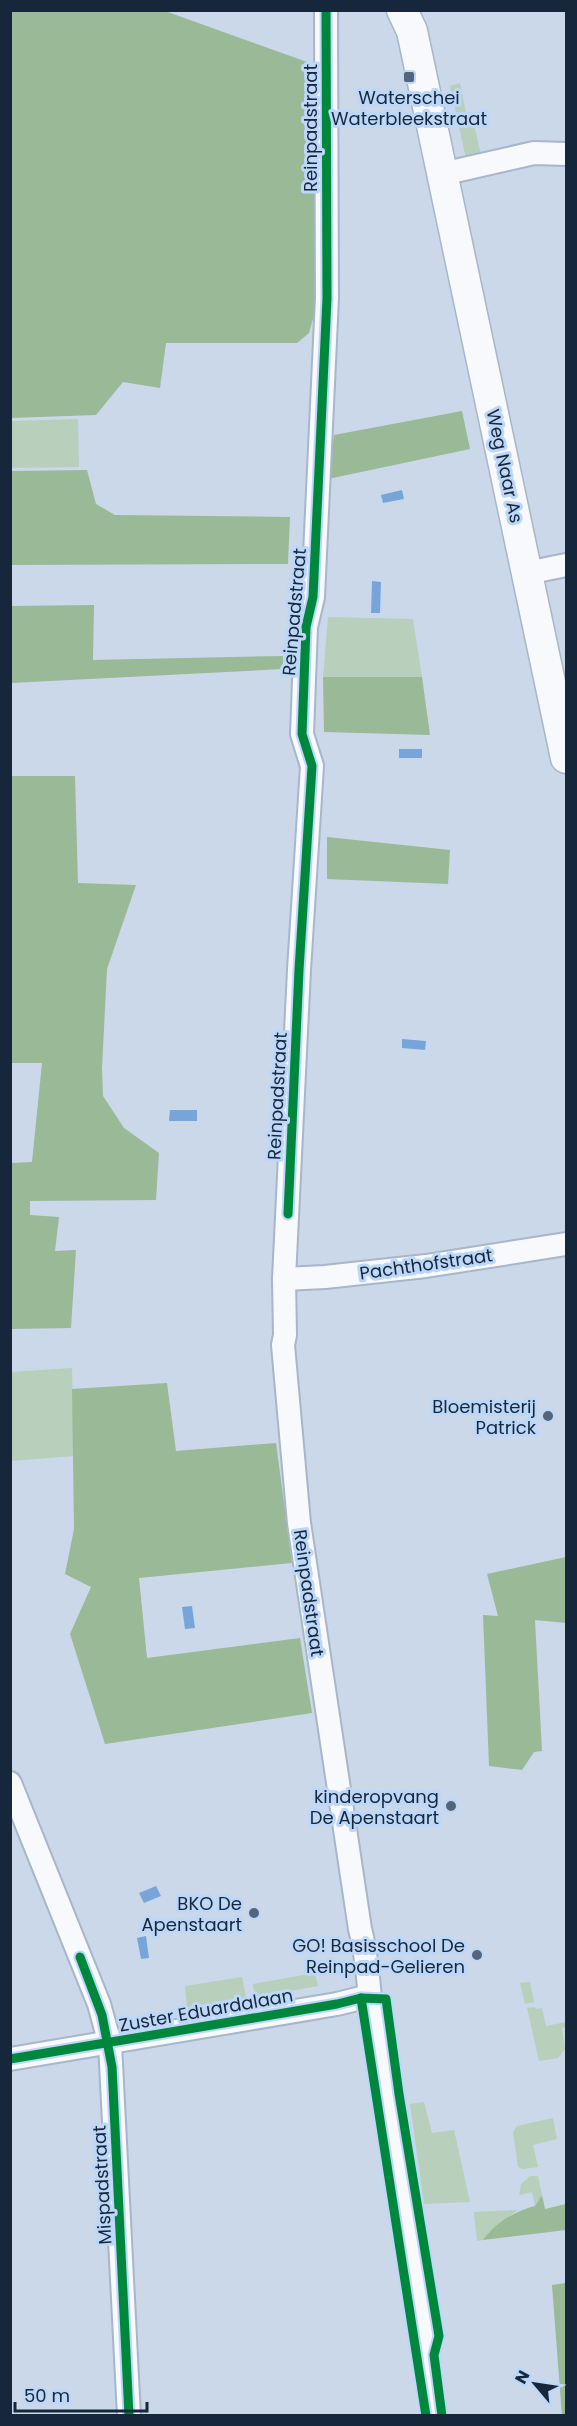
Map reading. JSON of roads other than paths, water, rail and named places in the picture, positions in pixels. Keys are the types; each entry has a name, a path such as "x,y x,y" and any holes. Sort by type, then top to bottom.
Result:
{"main road":[{"name":"Weg Naar As","path":"409,17 567,758"}],"street":[{"name":"Reinpadstraat","path":"326,10 327,298 313,597 306,627 302,734 312,766 299,970 284,1279 285,1335 283,1345 299,1523 341,1809 360,1929 367,1956 370,1998 434,2415"},
{"path":"442,174 534,153 567,154"},
{"path":"527,573 567,565"},
{"name":"Pachthofstraat","path":"284,1279 426,1266 567,1244"},
{"name":"Mispadstraat","path":"10,1783 99,2004 110,2044 129,2415"},
{"name":"Zuster Eduardalaan","path":"10,2059 110,2044 370,1998"}],"water":[{"path":"402,490 404,499 383,503 381,495"},
{"path":"372,581 381,582 380,613 371,613"},
{"path":"399,749 422,749 422,758 399,758"},
{"path":"402,1039 426,1041 425,1050 402,1048"},
{"path":"170,1110 197,1110 197,1121 169,1121"},
{"path":"192,1606 195,1628 185,1629 182,1607"},
{"path":"156,1886 161,1896 144,1903 139,1893"},
{"path":"146,1936 149,1958 141,1959 137,1938"}],"place":[{"name":"Waterschei Waterbleekstraat","path":"409,77"},
{"name":"Bloemisterij Patrick","path":"548,1416"},
{"name":"kinderopvang De Apenstaart","path":"451,1806"},
{"name":"BKO De Apenstaart","path":"254,1913"},
{"name":"GO! Basisschool De Reinpad-Gelieren","path":"477,1955"}]}
